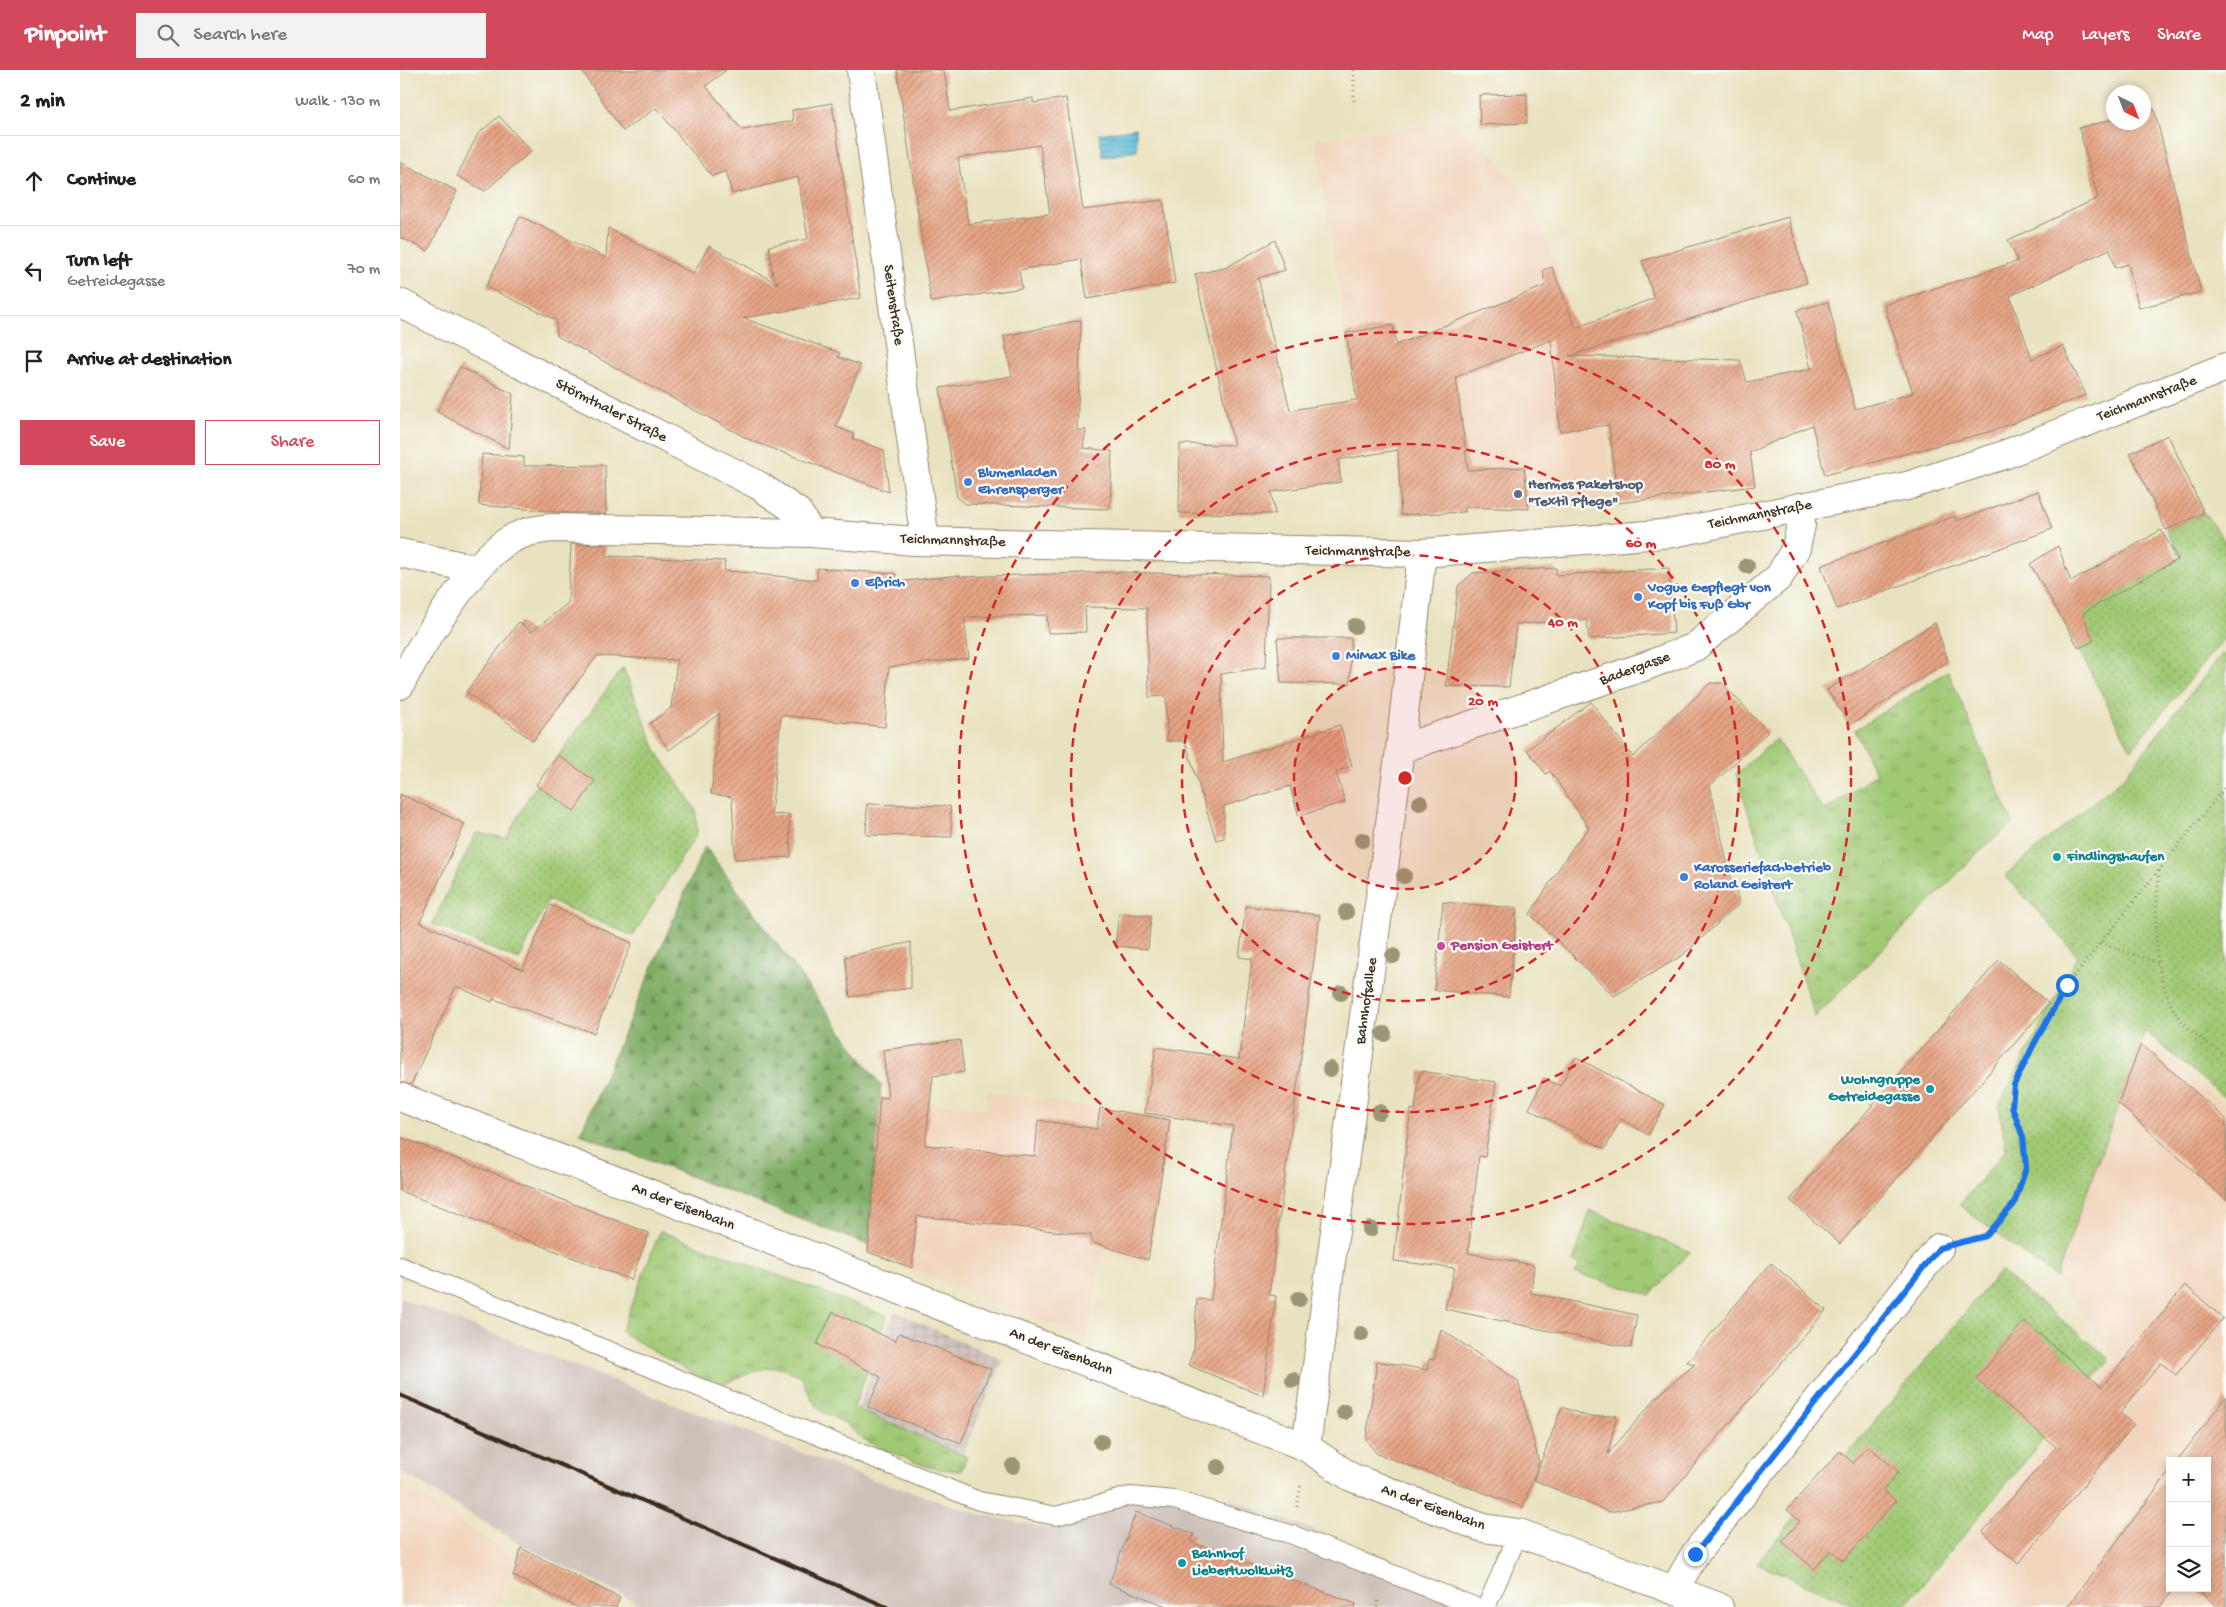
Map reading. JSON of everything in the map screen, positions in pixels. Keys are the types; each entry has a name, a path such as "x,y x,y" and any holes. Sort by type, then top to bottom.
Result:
{"street":[{"name":"Seitenstraße","path":"861,70 925,541"},
{"name":"Störmthaler Straße","path":"400,303 758,485 798,512 811,533"},
{"name":"Teichmannstraße","path":"401,679 476,569 506,541 526,532 552,528 811,533 925,541 1422,553 1672,533 1907,486 1992,459 2226,367"},
{"name":"Badergasse","path":"1400,749 1646,666 1695,647 1779,577 1796,548 1801,525 1800,507"},
{"path":"400,552 476,569"},
{"name":"Bahnhofsallee","path":"1306,1447 1400,749 1422,553"},
{"name":"An der Eisenbahn","path":"400,1098 1306,1447 1351,1477 1482,1528 1518,1533 1719,1607"},
{"path":"1674,1590 1695,1554 1939,1248"}],"lane":[{"path":"400,1266 979,1501 1056,1516 1130,1496 1174,1500 1293,1535 1476,1607"},
{"path":"1486,1607 1518,1533"}],"path":[{"path":"1354,70 1354,102"},
{"path":"1939,1248 1986,1236 2014,1204 2026,1168 2023,1137 2012,1107 2014,1085 2034,1044 2067,985 2226,786"},
{"path":"2160,870 2155,926 2158,963 2166,992 2177,1016 2196,1035 2226,1055"},
{"path":"2100,944 2158,963"},
{"path":"1293,1535 1302,1479"}],"shaded area":[{"path":"1454,122 1496,157 1530,204 1551,252 1574,323 1594,321 1614,504 1465,512 1463,477 1357,400 1315,139"},
{"path":"2144,1037 2226,1106 2226,1607 1911,1607 2117,1360 2056,1278"},
{"path":"987,1091 1173,1121 1147,1264 1102,1252 1087,1338 868,1252 880,1097 987,1109"},
{"path":"400,1298 856,1474 976,1513 1054,1530 1097,1519 1111,1485 1233,1500 1521,1607 646,1607 520,1544 400,1471"},
{"path":"894,1311 1003,1360 963,1454 857,1410"},
{"path":"400,1483 515,1557 496,1607 400,1607"}],"green space":[{"path":"2204,513 2226,543 2226,636 2131,750 2064,622 2181,558 2166,530"},
{"path":"2222,654 2226,656 2226,1099 2145,1031 2056,1278 1959,1205 2006,1150 1999,1105 2078,956 2005,875 2122,779"},
{"path":"623,667 657,752 696,810 697,833 633,936 548,900 519,960 432,924 476,833 506,838 530,795"},
{"path":"1948,671 2013,823 1982,849 1815,1017 1736,774 1776,739 1824,811 1876,774 1855,730"},
{"path":"705,846 881,1085 868,1245 580,1134"},
{"path":"1590,1210 1690,1252 1650,1295 1575,1273 1580,1265 1573,1262"},
{"path":"660,1231 887,1316 854,1408 967,1457 961,1471 930,1468 877,1447 859,1436 845,1423 822,1412 812,1400 801,1376 790,1371 772,1367 747,1374 716,1387 621,1332"},
{"path":"2000,1271 2110,1359 1904,1607 1858,1607 1757,1563"}],"water":[{"path":"1136,128 1137,151 1103,157 1099,134"}],"building":[{"path":"581,70 726,70 706,86 742,130 793,121 792,110 832,103 861,298 743,318 840,353 838,357 860,365 836,427 854,434 853,439 884,450 889,492 752,441 557,336 556,320 486,287 520,216 606,258 608,228 693,274 709,246 778,284 773,276 769,246 808,239 798,177 732,194 726,171 712,176 656,108 623,131"},
{"path":"897,70 944,70 950,111 1033,98 1033,103 1066,98 1083,210 1163,200 1175,283 1087,299 1081,259 1019,270 1022,288 931,302","holes":["1040,145 1050,214 968,224 958,158"]},
{"path":"1527,94 1527,123 1480,125 1479,95"},
{"path":"2154,109 2201,292 2139,308 2128,264 2115,268 2110,249 2010,296 2032,359 2063,346 2086,395 1992,431 1825,475 1812,425 1750,452 1755,486 1618,503 1609,425 1560,431 1551,340 1456,377 1468,470 1524,467 1529,509 1465,507 1465,512 1401,515 1398,450 1338,460 1341,482 1271,492 1275,514 1179,513 1180,444 1234,445 1195,274 1225,268 1275,240 1285,270 1258,278 1290,410 1357,400 1346,333 1393,325 1396,345 1545,286 1543,270 1552,267 1576,328 1654,298 1642,261 1788,217 1807,283 1569,356 1740,360 1747,382 1811,369 1797,310 1828,302 1855,409 1913,393 1884,305 2018,261 2008,240 2098,198 2079,128 2106,121 2106,130 2151,130 2151,110"},
{"path":"499,116 531,151 485,191 457,176 478,134"},
{"path":"400,162 457,191 428,251 400,237"},
{"path":"1081,320 1077,430 1086,430 1083,448 1112,451 1110,509 966,504 957,497 940,388 1012,376 1004,336"},
{"path":"460,367 513,394 509,449 437,412"},
{"path":"2168,435 2204,513 2166,530 2130,453"},
{"path":"482,454 524,457 524,466 605,465 606,513 570,513 479,505"},
{"path":"2038,491 2052,529 1837,609 1821,566 1955,516 1957,521"},
{"path":"2161,530 2178,559 2083,613 2093,641 2079,648 2030,564 2058,546 2071,582"},
{"path":"571,544 606,545 606,556 725,561 724,571 817,580 817,568 896,574 896,582 960,575 960,577 1116,572 1269,576 1266,667 1221,674 1223,762 1340,725 1352,766 1336,772 1345,802 1299,816 1290,786 1224,806 1224,838 1216,840 1185,741 1167,741 1166,696 1149,697 1147,608 1085,607 1086,632 1048,633 1047,615 964,617 969,658 889,667 885,727 781,715 771,815 789,814 791,857 735,859 732,797 711,794 720,713 669,750 650,723 671,708 677,660 597,656 533,741 466,692 519,622 532,632 568,603"},
{"path":"1556,568 1556,575 1669,568 1674,633 1589,639 1587,620 1516,624 1509,687 1446,686 1458,586 1473,573"},
{"path":"1935,623 1948,661 1850,725 1827,690"},
{"path":"1277,638 1351,638 1350,684 1281,683"},
{"path":"1710,683 1722,683 1768,732 1710,786 1731,880 1740,903 1683,955 1614,996 1530,914 1573,847 1589,828 1550,771 1546,774 1527,750 1591,702 1633,757"},
{"path":"558,755 595,781 574,811 536,785"},
{"path":"400,794 465,824 420,922 523,970 550,905 632,943 594,1033 493,999 492,1002 456,986 411,1085 400,1082"},
{"path":"867,804 950,806 952,837 866,835"},
{"path":"1443,902 1517,908 1509,997 1434,990"},
{"path":"1246,906 1320,915 1269,1295 1276,1296 1263,1396 1188,1365 1194,1349 1197,1299 1211,1300 1233,1126 1145,1113 1156,1047 1239,1059 1252,959 1239,957"},
{"path":"1119,913 1151,916 1148,949 1115,946"},
{"path":"911,942 911,988 850,997 845,957"},
{"name":"Wohngruppe Getreidegasse","path":"1999,960 2049,1004 1840,1244 1790,1200"},
{"path":"960,1040 964,1072 933,1076 925,1145 1035,1156 1038,1120 1097,1129 1100,1108 1170,1120 1148,1260 1091,1242 1091,1235 917,1216 912,1268 868,1252 880,1097 888,1098 883,1050"},
{"path":"2141,1044 2226,1119 2226,1200 2118,1103"},
{"path":"1576,1057 1665,1105 1648,1135 1621,1119 1605,1149 1529,1109 1544,1078 1560,1086"},
{"path":"1420,1071 1496,1082 1485,1157 1479,1156 1468,1253 1534,1265 1531,1293 1637,1315 1631,1348 1445,1309 1455,1268 1394,1261 1411,1109 1415,1110"},
{"path":"400,1137 649,1233 631,1280 400,1191"},
{"path":"1771,1263 1826,1310 1663,1502 1609,1512 1534,1480 1562,1407 1589,1417 1617,1415 1608,1454 1658,1396 1695,1364 1687,1362"},
{"path":"2185,1285 2223,1318 2176,1375 2161,1363 2120,1413 2134,1425 2018,1564 1983,1532 2056,1447 1976,1379 2024,1321 2102,1387"},
{"path":"833,1312 895,1341 899,1333 991,1369 961,1443 868,1407 881,1377 817,1344"},
{"path":"1441,1329 1518,1381 1539,1462 1523,1507 1377,1454 1366,1440 1377,1361 1427,1370 1429,1359 1434,1360"},
{"path":"2226,1397 2226,1607 2218,1607 2200,1592 2211,1592 2211,1457 2180,1457"},
{"path":"1868,1446 1899,1472 1883,1490 1896,1501 1843,1561 1831,1550 1814,1569 1782,1541 1800,1521 1787,1510 1840,1451 1853,1463"},
{"path":"2166,1476 2166,1592 2171,1592 2160,1607 2067,1607"},
{"name":"Bahnhof Liebertwolkwitz","path":"1136,1512 1194,1534 1191,1542 1356,1604 1355,1607 1169,1607 1109,1584"},
{"path":"521,1548 620,1598 616,1607 577,1607 513,1576"}],"railway":[{"path":"400,1395 887,1607"}],"place":[{"name":"Blumenladen Ehrensperger","path":"968,482"},
{"name":"Hermes Paketshop \"Textil Pflege\"","path":"1518,494"},
{"name":"Eßrich","path":"855,583"},
{"name":"Vogue Gepflegt von Kopf bis Fuß Gbr","path":"1638,597"},
{"name":"MiMax Bike","path":"1336,656"},
{"name":"Findlingshaufen","path":"2057,857"},
{"name":"Karosseriefachbetrieb Roland Geistert","path":"1684,877"},
{"name":"Pension Geistert","path":"1441,946"},
{"name":"Wohngruppe Getreidegasse","path":"1930,1089"},
{"name":"Bahnhof Liebertwolkwitz","path":"1182,1563"}],"route":[{"path":"1695,1554 1939,1248 1986,1236 2014,1204 2026,1168 2023,1137 2012,1107 2014,1085 2034,1044 2067,985"}]}
